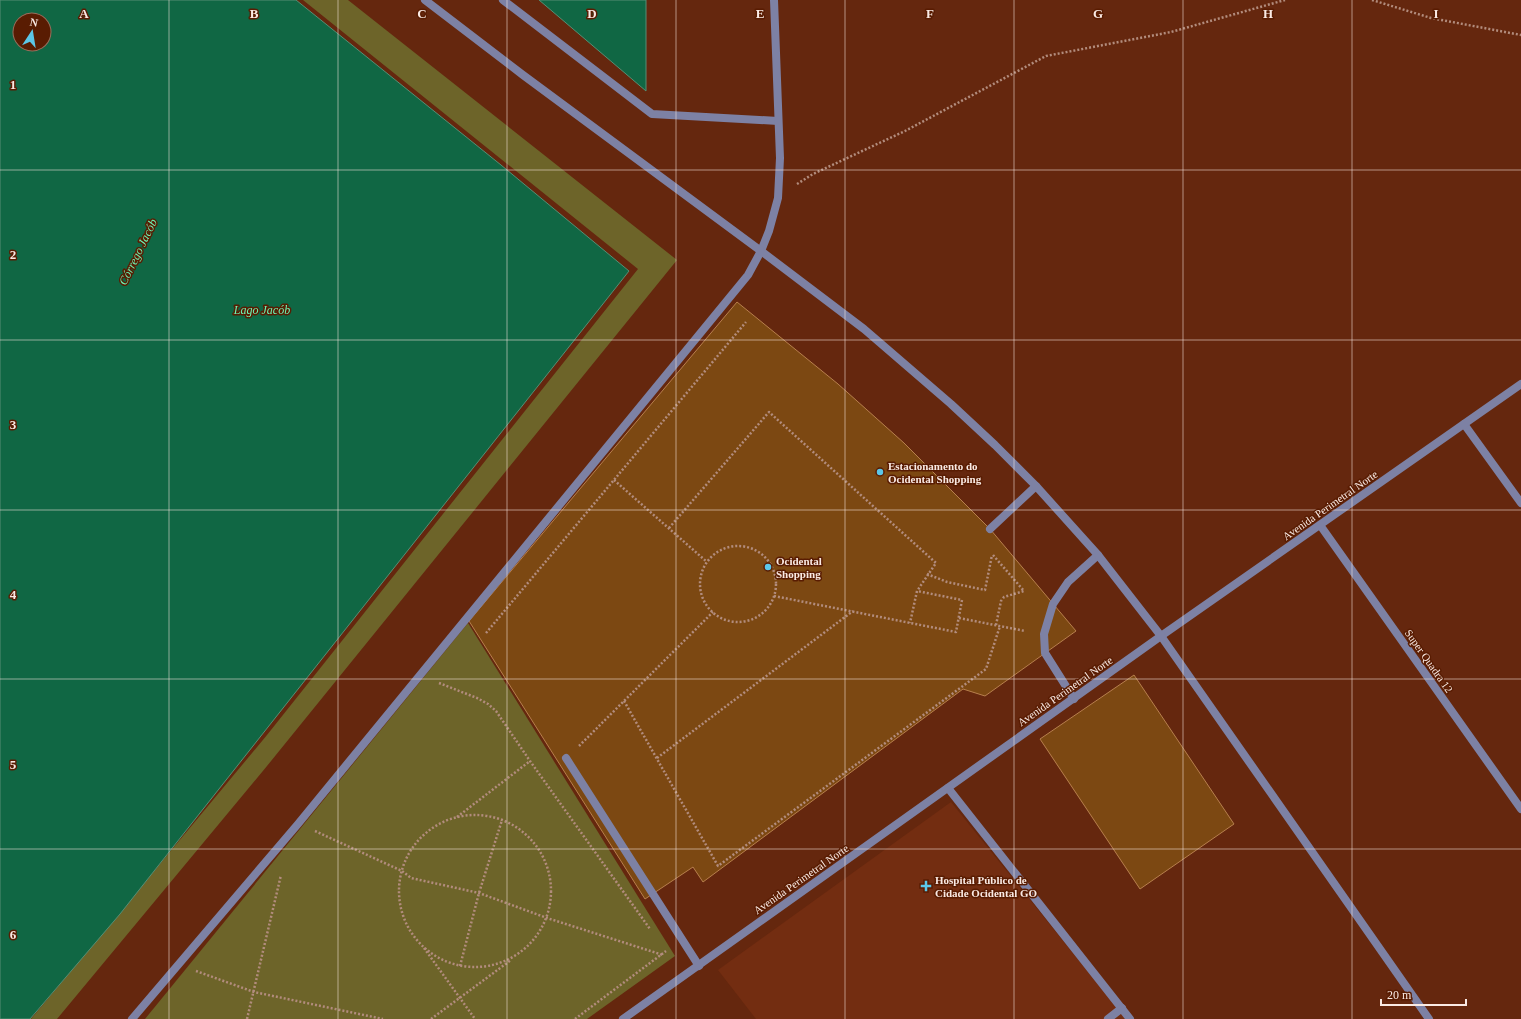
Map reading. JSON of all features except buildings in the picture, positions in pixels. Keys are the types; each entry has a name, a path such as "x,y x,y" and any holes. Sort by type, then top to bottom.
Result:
{"street":[{"path":"425,0 523,75 864,329 995,445 1036,486 1098,555 1161,636 1429,1019"},
{"path":"503,0 652,114 778,121"},
{"path":"132,1019 298,824 748,275 761,251 769,231 778,198 780,158 774,0"},
{"name":"Avenida Perimetral Norte","path":"623,1019 1161,636 1521,384"},
{"path":"1464,424 1521,503"},
{"path":"990,529 1036,486"},
{"name":"Super Quadra 12","path":"1320,525 1521,809"},
{"path":"1074,699 1045,653 1044,634 1053,604 1068,582 1098,555"},
{"path":"566,758 699,966"},
{"path":"948,788 1130,1019"},
{"path":"1108,1019 1122,1008"}],"path":[{"path":"778,198 813,174 905,131 1046,56 1171,32 1285,0"},
{"path":"1372,0 1431,18 1521,35"},
{"path":"486,633 746,322"},
{"path":"669,528 769,412 936,563 927,574 917,591 910,623"},
{"path":"614,480 707,562"},
{"path":"739,546 752,549 763,555 770,564 775,576 774,596 765,611 754,618 742,621 730,621 713,612 703,597 700,585 702,573 707,562 716,553 727,548 739,546"},
{"path":"927,574 947,582 985,590 992,554 1024,592 1004,597 1001,601 996,625"},
{"path":"774,596 956,632 962,600 917,591"},
{"path":"657,758 853,611"},
{"path":"583,742 713,612"},
{"path":"959,618 1044,634"},
{"path":"624,701 718,866 986,669 1000,626"},
{"path":"419,676 488,704 496,711 530,761 653,932"},
{"path":"457,818 530,761"},
{"path":"431,1019 460,998 523,951 537,936 547,918 551,900 551,880 545,861 534,844 520,830 502,820 480,816 457,818 438,825 422,837 410,852 402,871 399,886 400,903 404,919 412,933 422,946 460,998 475,1019"},
{"path":"460,966 479,893 502,820"},
{"path":"298,824 402,871 411,878 479,893 547,918 663,955"},
{"path":"247,1019 282,871"},
{"path":"662,945 684,975"},
{"path":"422,946 439,958 460,966 482,967 504,962 523,951"},
{"path":"575,1019 663,955 666,951"},
{"path":"178,965 254,992 383,1019"}],"shaded area":[{"path":"303,0 348,0 677,260 267,766 57,1019 31,1019 267,735 638,269"},
{"path":"468,623 675,956 587,1019 145,1019"},
{"name":"Hospital Público de Cidade Ocidental GO","path":"951,802 1126,1019 756,1019 718,970"}],"water":[{"name":"Lago Jacób","path":"0,0 296,0 501,165 629,271 120,914 30,1019 0,1019"},
{"path":"539,0 646,0 646,91"}],"place":[{"name":"Estacionamento do Ocidental Shopping","path":"880,472"},
{"name":"Ocidental Shopping","path":"768,567"},
{"name":"Hospital Público de Cidade Ocidental GO","path":"926,886"}],"water label":[{"name":"Córrego Jacób","path":"138,252"}]}
